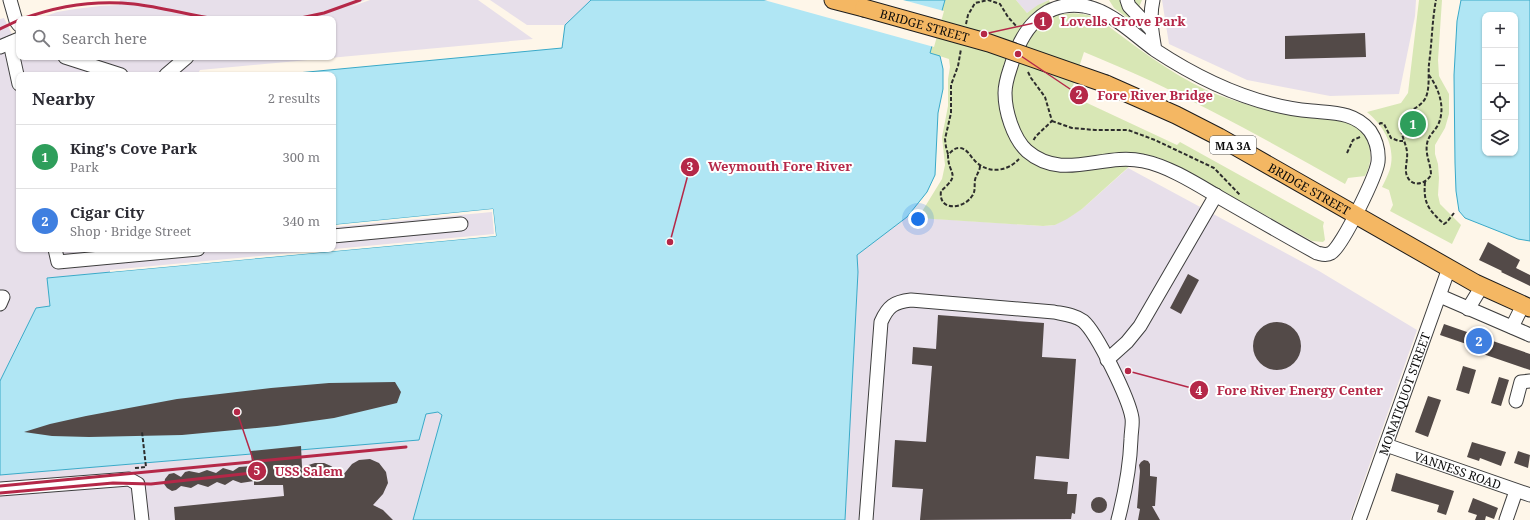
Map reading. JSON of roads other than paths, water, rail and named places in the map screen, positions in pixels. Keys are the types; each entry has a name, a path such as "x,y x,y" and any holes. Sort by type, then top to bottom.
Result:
{"main road":[{"name":"BRIDGE STREET","path":"832,0 989,43 1106,84 1176,115 1219,137 1482,286 1526,307"}],"street":[{"path":"10,0 16,21"},
{"path":"1127,0 1129,6 1151,28"},
{"path":"1154,0 1151,11 1151,28 1155,50"},
{"path":"1068,4 1082,5 1097,9 1108,15 1155,50 1197,76 1245,97 1291,108 1342,114 1353,117 1370,131 1376,143 1378,163 1375,174 1338,247 1332,253 1326,256 1316,253 1188,180 1155,164 1143,160 1113,159 1081,166 1066,166 1040,160 1027,151 1015,134 1011,124 1005,93 1006,82 1018,44 1033,21 1043,13 1068,4"},
{"path":"10,43 16,72"},
{"path":"74,60 112,72"},
{"path":"169,72 183,60"},
{"path":"1107,360 1127,342 1143,321 1216,196"},
{"path":"336,236 460,224"},
{"path":"56,252 58,262 166,252"},
{"name":"MONATIQUOT STREET","path":"1359,520 1450,268"},
{"path":"1468,309 1482,286"},
{"path":"1440,296 1530,335"},
{"path":"0,298 3,297 0,304"},
{"path":"866,520 879,332 881,322 885,312 892,305 900,301 911,300 1054,312 1069,315 1082,321 1092,331 1125,396 1132,419 1129,468 1118,520"},
{"path":"1512,328 1526,307"},
{"path":"1516,401 1521,382 1530,381"},
{"name":"VANNESS ROAD","path":"1386,446 1530,495"},
{"path":"0,490 129,479 138,484 142,520"},
{"path":"1506,520 1516,491"}],"water":[{"path":"591,0 945,0 930,53 940,56 943,69 943,89 938,113 935,175 927,192 907,217 857,255 858,272 845,520 413,520 442,415 438,412 426,414 419,440 0,475 0,381 36,308 50,306 47,278 496,236 493,209 336,225 336,72 308,72 562,48 565,25"},
{"path":"1461,0 1530,0 1530,241 1518,239 1465,218 1459,211 1456,191 1454,75 1457,21"}],"railway":[{"path":"310,16 324,13 360,0"},
{"path":"30,16 63,7 105,3 144,5 200,16"},
{"path":"0,29 16,21"},
{"path":"0,486 406,447"},
{"path":"0,493 113,483 151,484 252,473"}],"place":[{"name":"Lovells Grove Park","path":"984,34"},
{"name":"Fore River Bridge","path":"1018,54"},
{"name":"King's Cove Park","path":"1413,124"},
{"name":"Weymouth Fore River","path":"670,242"},
{"name":"Cigar City","path":"1479,341"},
{"name":"Fore River Energy Center","path":"1128,371"},
{"name":"USS Salem","path":"237,412"}]}
